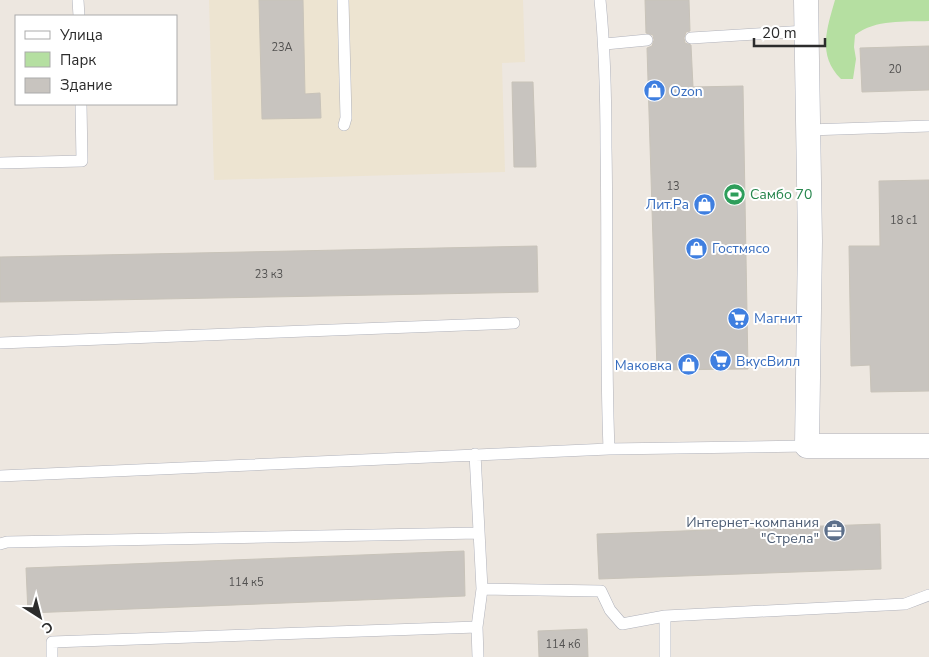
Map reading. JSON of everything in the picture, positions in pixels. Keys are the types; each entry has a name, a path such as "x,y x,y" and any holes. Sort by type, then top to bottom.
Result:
{"street":[{"path":"806,0 810,241 808,446 929,446"}],"lane":[{"path":"78,0 78,15"},
{"path":"343,0 346,118 344,125"},
{"path":"600,0 605,44 607,192 606,344 609,449"},
{"path":"690,38 806,31"},
{"path":"605,44 647,40"},
{"path":"0,163 82,161 81,105"},
{"path":"808,130 929,126"},
{"path":"0,343 514,324"},
{"path":"0,476 609,449 808,446"},
{"path":"475,454 482,589 477,627 478,657"},
{"path":"0,544 7,542 479,533"},
{"path":"482,589 601,591 610,610 622,624 665,616 905,604 929,595"},
{"path":"665,616 665,657"},
{"path":"52,657 52,642 477,627"}],"shaded area":[{"path":"209,0 523,0 525,62 502,63 505,172 214,180"}],"green space":[{"path":"835,0 929,0 929,21 881,24 872,26 855,35 856,59 853,79 841,79 834,70 826,51 827,31"}],"building":[{"path":"259,0 303,0 305,94 320,93 321,118 262,119"},
{"path":"645,0 689,0 690,31 686,32 684,38 685,43 691,45 693,87 743,86 748,369 657,370 647,48 652,46 654,40 653,35 646,33"},
{"path":"929,46 929,90 862,92 860,48"},
{"path":"512,82 533,82 536,167 514,167"},
{"path":"929,180 929,391 871,392 870,365 851,366 849,246 880,246 879,181"},
{"path":"537,246 538,292 0,302 0,257"},
{"path":"880,524 881,569 599,579 597,534"},
{"path":"464,551 465,596 28,613 26,568"},
{"path":"587,629 588,657 539,657 538,631"}],"place":[{"name":"Ozon","path":"654,91"},
{"name":"Самбо 70","path":"734,194"},
{"name":"Лит.Ра","path":"705,204"},
{"name":"Гостмясо","path":"696,248"},
{"name":"Магнит","path":"738,318"},
{"name":"ВкусВилл","path":"720,361"},
{"name":"Маковка","path":"688,365"},
{"name":"Интернет-компания \"Стрела\"","path":"835,530"}]}
